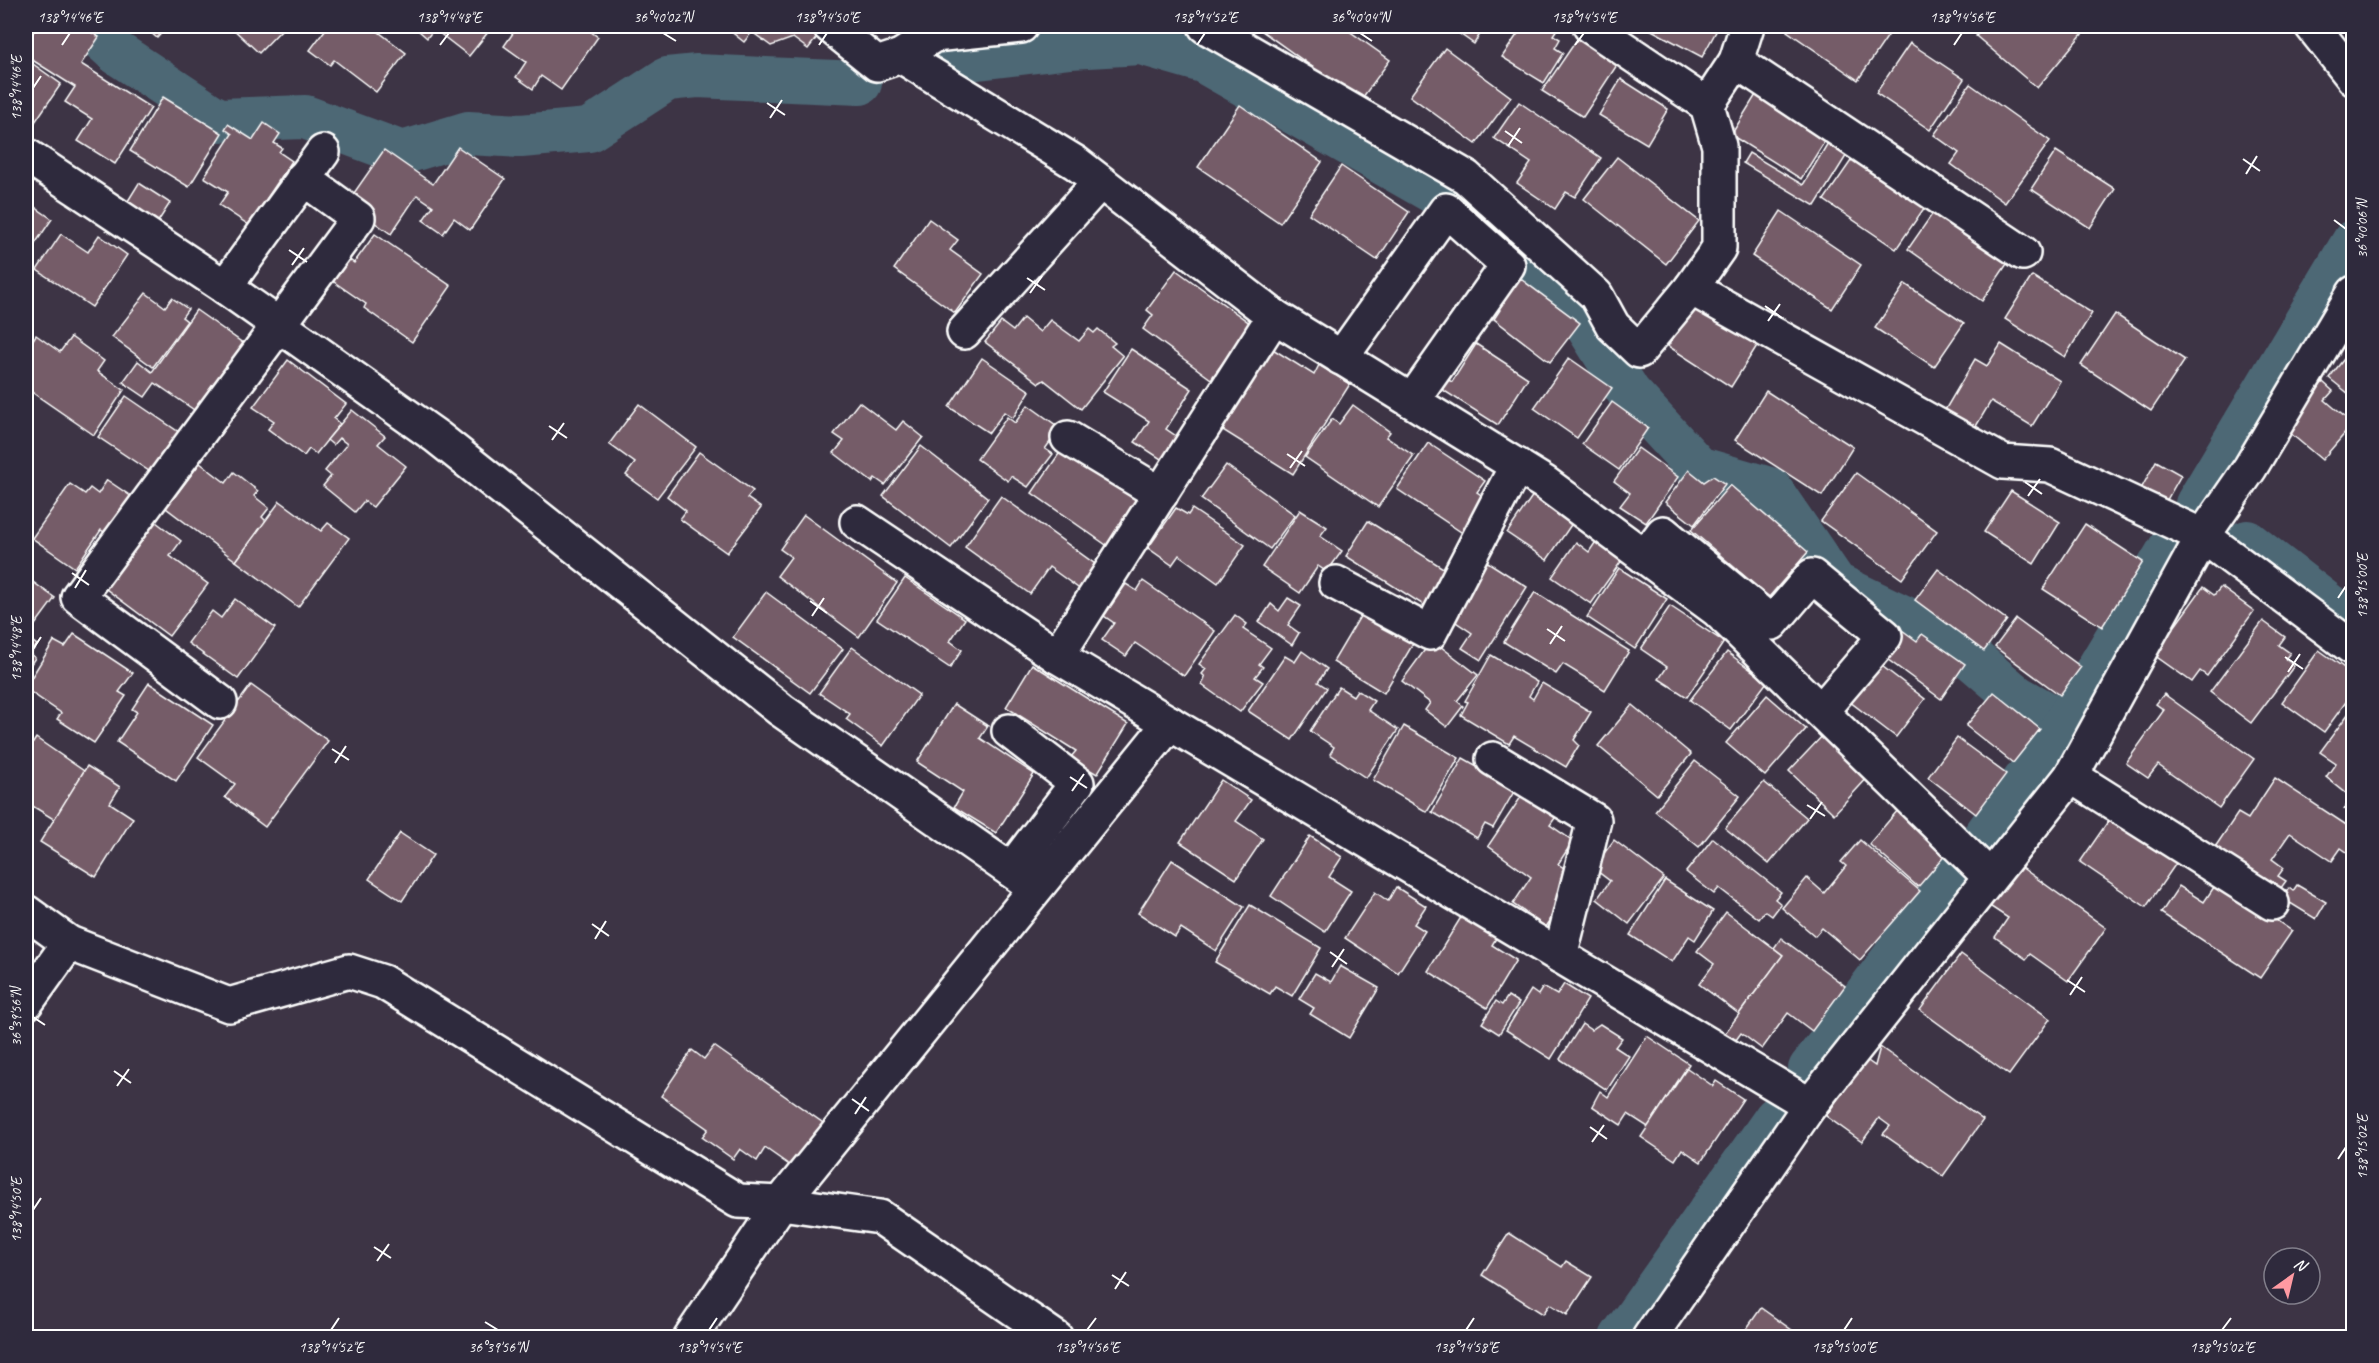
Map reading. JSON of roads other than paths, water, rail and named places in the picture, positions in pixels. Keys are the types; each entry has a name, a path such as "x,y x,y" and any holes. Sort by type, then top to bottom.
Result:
{"street":[{"path":"830,26 877,64 901,56 934,35 1021,26"},
{"path":"1205,26 1466,177 1596,295 1613,326 1639,351 1691,288 1719,248 1719,146 1707,105 1590,26"},
{"path":"1707,105 1736,61 1747,26"},
{"path":"2312,26 2354,79"},
{"path":"901,56 1076,163 1274,316 1545,483 1717,610 1990,877"},
{"path":"1736,61 2023,253"},
{"path":"225,287 323,152"},
{"path":"26,155 225,287 437,437 781,710 1023,879"},
{"path":"220,702 78,597 358,219 303,178"},
{"path":"964,332 1100,182"},
{"path":"1341,358 1446,210 1508,264 1412,401"},
{"path":"1691,288 2003,462 2050,465 2203,536 2354,649"},
{"path":"1649,1338 1810,1105 2071,776 2203,536 2250,468 2354,293"},
{"path":"1057,657 1274,316"},
{"path":"1068,438 1161,494"},
{"path":"1336,583 1430,633 1517,465"},
{"path":"857,522 1057,657 1810,1105"},
{"path":"1645,557 1663,533 1772,622 1812,576 1885,636 1821,711"},
{"path":"690,1338 781,1203 1023,879 1170,723"},
{"path":"1009,731 1077,783 1023,879"},
{"path":"1493,759 1594,820 1560,956"},
{"path":"2071,776 2272,903"},
{"path":"26,912 69,943 229,1005 350,971 382,982 738,1201 781,1203 880,1217 1056,1338"},
{"path":"26,1003 69,943"}],"waterway":[{"path":"87,26 117,53 218,120 305,117 402,153 468,133 521,136 589,130 667,79 697,76 860,83"},
{"path":"953,61 1070,47 1141,43 1203,61 1455,204 1569,297 1629,393 1698,468 1770,489 1835,584 1949,639 2017,697 2065,724"},
{"path":"2197,504 2354,241"},
{"path":"2247,542 2354,625"},
{"path":"1983,839 2065,724 2172,545"},
{"path":"1810,1069 1955,876"},
{"path":"1621,1338 1776,1118"}]}
